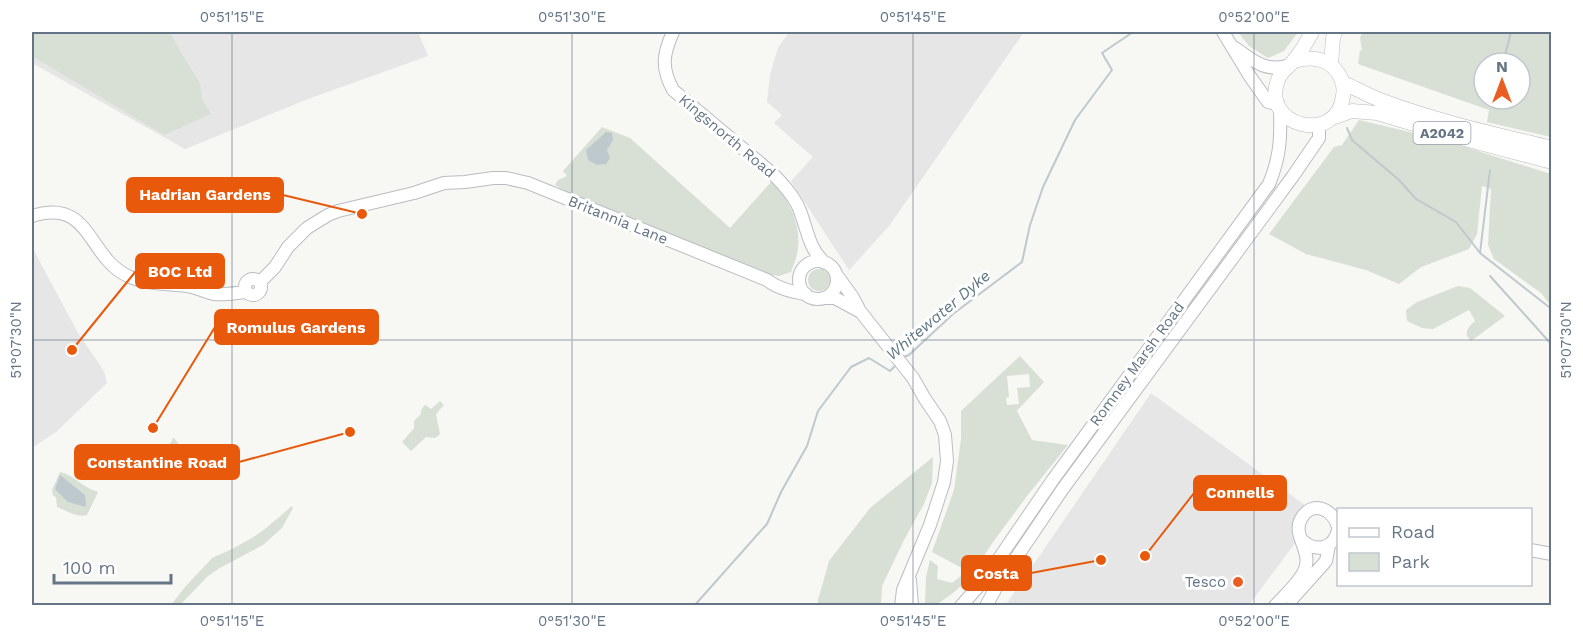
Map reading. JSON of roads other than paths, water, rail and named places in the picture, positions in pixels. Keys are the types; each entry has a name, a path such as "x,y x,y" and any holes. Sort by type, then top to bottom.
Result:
{"main road":[{"path":"1291,64 1304,58 1313,58 1323,60 1338,73 1344,92 1343,101 1332,118 1318,125 1297,124 1287,118 1279,107 1275,91 1281,73 1291,64 1312,32"},
{"path":"1331,65 1335,32"},
{"name":"A2042","path":"1342,82 1379,99 1419,113 1551,148"},
{"name":"A2042","path":"1332,118 1352,111 1377,113 1551,162"}],"street":[{"name":"Kingsnorth Road","path":"673,32 667,46 664,65 668,80 674,90 773,174 784,186 796,203 817,256 825,262"},
{"path":"1223,32 1268,102 1279,107"},
{"path":"1231,45 1264,67 1275,69 1291,64"},
{"name":"Romney Marsh Road","path":"962,606 985,579 1052,481 1269,184 1276,165 1281,139 1279,107"},
{"name":"Romney Marsh Road","path":"986,606 1062,490 1306,157 1319,138 1318,125"},
{"name":"Britannia Lane","path":"32,216 45,212 59,212 78,221 110,265 138,280 189,286 216,294 246,292 251,295 258,293 261,288 260,282 275,267 296,238 320,220 338,212 414,193 438,191 465,182 506,178 528,183 767,280 775,286 806,294"},
{"name":"Kingsnorth Road","path":"806,266 808,236"},
{"path":"860,311 835,298 811,297 806,294 800,284 803,269 815,262 825,262 832,267 860,311 913,378 940,421 945,435 944,482 903,590 901,606"},
{"path":"823,298 834,291 837,283 836,274"},
{"name":"Britannia Lane","path":"767,280 784,282 800,278"},
{"path":"1286,606 1326,561 1336,532 1332,514 1327,510 1313,509 1302,517 1298,528 1299,535 1308,546 1323,548 1336,532"},
{"path":"1275,606 1302,575 1306,567 1307,556 1303,541"},
{"path":"1532,550 1551,554"},
{"path":"910,573 912,606"}],"waterway":[{"name":"Whitewater Dyke","path":"901,358 909,355 953,314 1022,262 1030,225 1043,187 1075,120 1112,70 1102,53 1133,32"},
{"path":"1506,51 1511,32"},
{"path":"1347,128 1352,140 1399,180 1416,199 1456,222 1480,253 1549,307 1552,312"},
{"path":"1480,253 1490,170"},
{"path":"1490,276 1552,345"},
{"name":"Whitewater Dyke","path":"694,606 767,524 781,492 807,446 818,411 851,367 869,358 890,371 896,365"}],"place":[{"name":"Hadrian Gardens","path":"362,214"},
{"name":"BOC Ltd","path":"72,350"},
{"name":"Romulus Gardens","path":"153,428"},
{"name":"Constantine Road","path":"350,432"},
{"name":"Connells","path":"1145,556"},
{"name":"Costa","path":"1101,560"},
{"name":"Tesco","path":"1238,582"}]}
